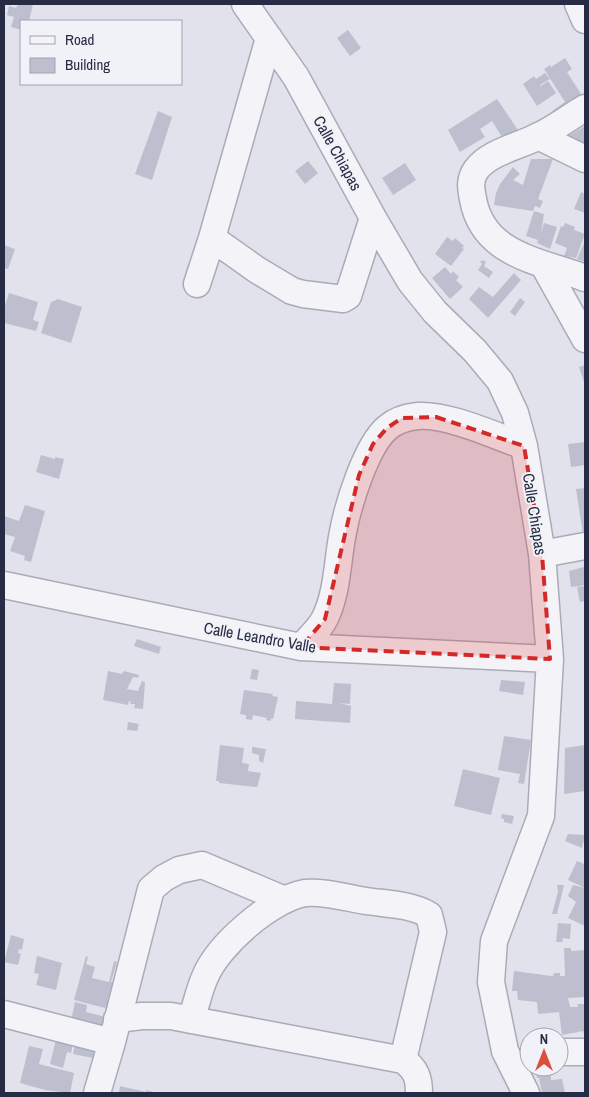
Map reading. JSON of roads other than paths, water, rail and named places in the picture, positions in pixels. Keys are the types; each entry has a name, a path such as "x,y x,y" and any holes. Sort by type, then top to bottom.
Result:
{"street":[{"name":"Calle Chiapas","path":"245,4 296,77 373,218 410,281 435,312 475,351 500,380 515,412 524,446 542,554 550,660 542,816 494,940 491,982 517,1051 526,1093"},
{"path":"578,4 585,20"},
{"path":"197,284 269,38"},
{"path":"585,108 538,136 510,147 491,158 476,170 470,184 479,221 489,235 517,255 585,278"},
{"path":"538,136 585,159"},
{"path":"212,238 257,270 292,291 343,299 348,296 373,218"},
{"path":"542,264 585,339"},
{"path":"301,647 325,619 336,586 343,532 360,475 373,444 387,428 402,418 436,417 524,446"},
{"path":"542,554 585,546"},
{"name":"Calle Leandro Valle","path":"4,585 301,647 550,660"},
{"path":"97,1093 151,889 164,878 179,870 202,865 285,900"},
{"path":"4,1014 115,1030 142,1016 171,1016 412,1075 433,932 432,922 429,915 414,909 331,895 306,893 285,900 263,913 222,948 205,975 192,1020"},
{"path":"569,1052 585,1052"}]}
